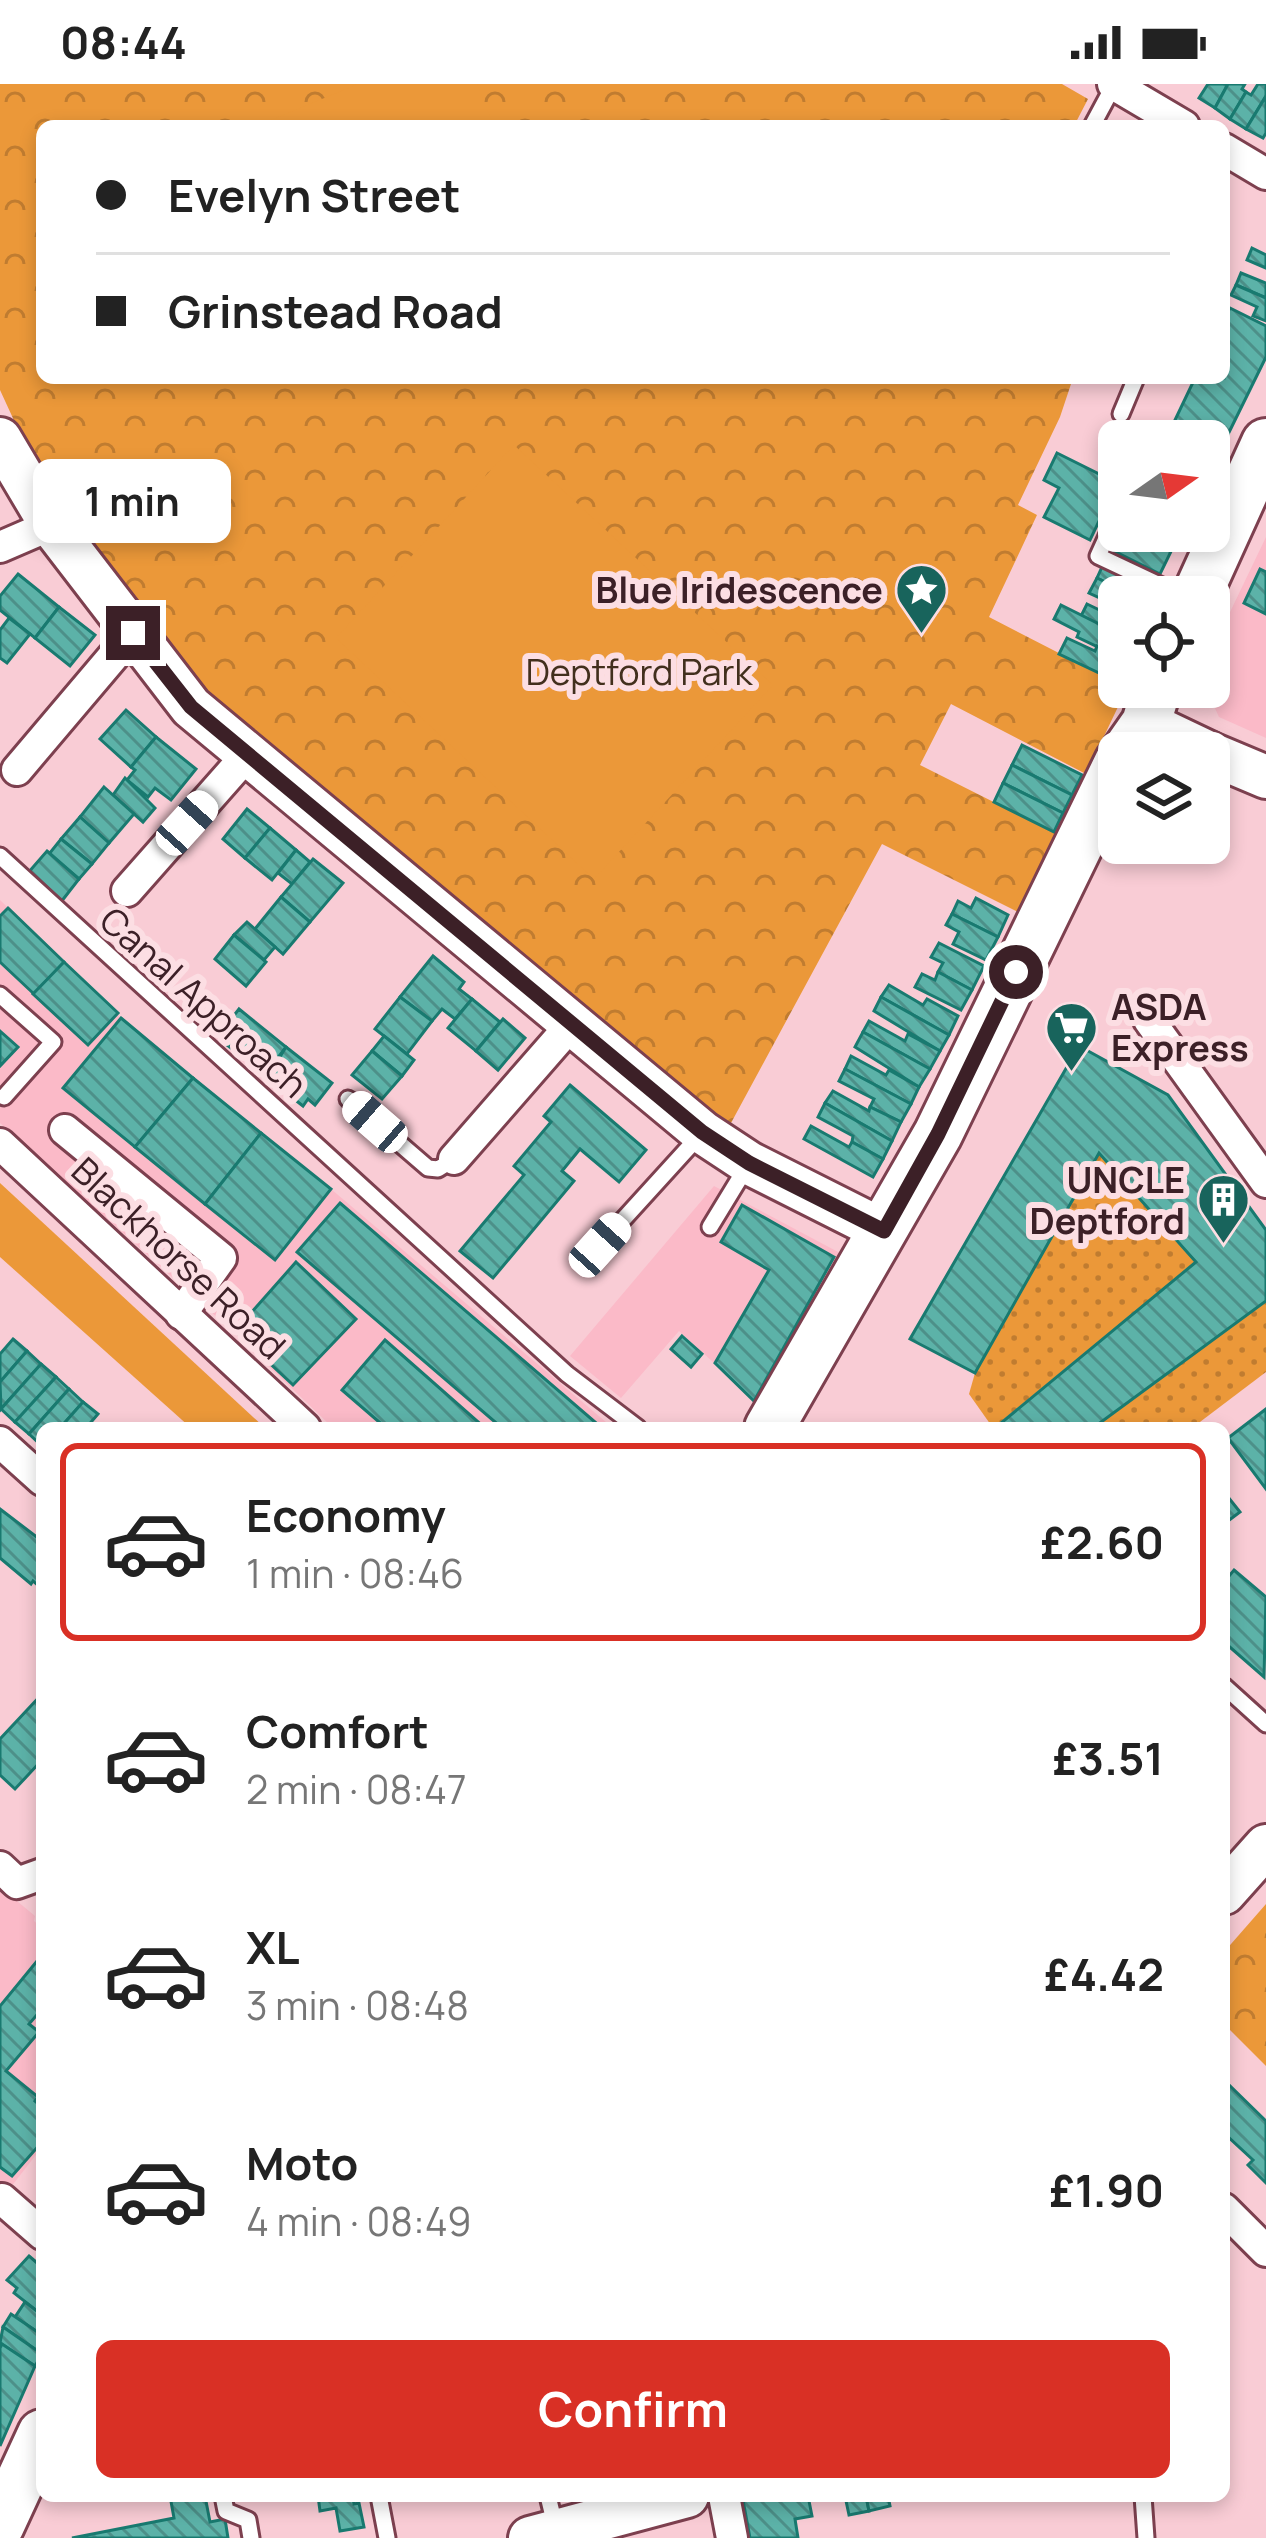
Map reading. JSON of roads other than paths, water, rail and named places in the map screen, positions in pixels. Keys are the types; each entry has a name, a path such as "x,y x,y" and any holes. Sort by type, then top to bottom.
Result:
{"main road":[{"path":"1206,576 1266,443"},
{"path":"773,1422 938,1134 1137,731"},
{"path":"0,2525 36,2447"}],"street":[{"path":"1114,84 1174,120"},
{"path":"1230,153 1266,174"},
{"path":"0,439 51,525 191,707 702,1132 749,1163 884,1231"},
{"path":"0,547 51,525"},
{"path":"17,770 133,633"},
{"path":"127,891 247,755"},
{"path":"1230,762 1266,777"},
{"path":"1149,1020 1266,1182"},
{"path":"454,1159 571,1025"},
{"path":"65,1130 221,1258 181,1314"},
{"name":"Blackhorse Road","path":"0,1144 298,1422"},
{"path":"0,1442 36,1475"},
{"path":"1230,1886 1266,1846"},
{"path":"2,2199 36,2229"},
{"path":"1230,2215 1266,2251"},
{"path":"545,2522 654,2502"},
{"path":"725,2502 733,2538"}],"lane":[{"path":"1095,120 1114,84"},
{"path":"1121,415 1134,384"},
{"path":"1100,552 1098,556 1140,576"},
{"name":"Canal Approach","path":"0,856 567,1375 630,1422"},
{"path":"0,995 53,1042 4,1097"},
{"path":"348,1099 428,1168 438,1169 454,1159"},
{"path":"600,1245 702,1132"},
{"path":"710,1227 749,1163"},
{"path":"1230,1691 1266,1724"},
{"path":"225,2502 226,2511 248,2520 251,2538"},
{"path":"380,2502 387,2538"},
{"path":"1143,2502 1146,2538"}],"place":[{"name":"Blue Iridescence","path":"922,635"},
{"name":"ASDA Express","path":"1072,1073"},
{"name":"UNCLE Deptford","path":"1224,1246"}],"park label":[{"name":"Deptford Park","path":"639,671"}]}
